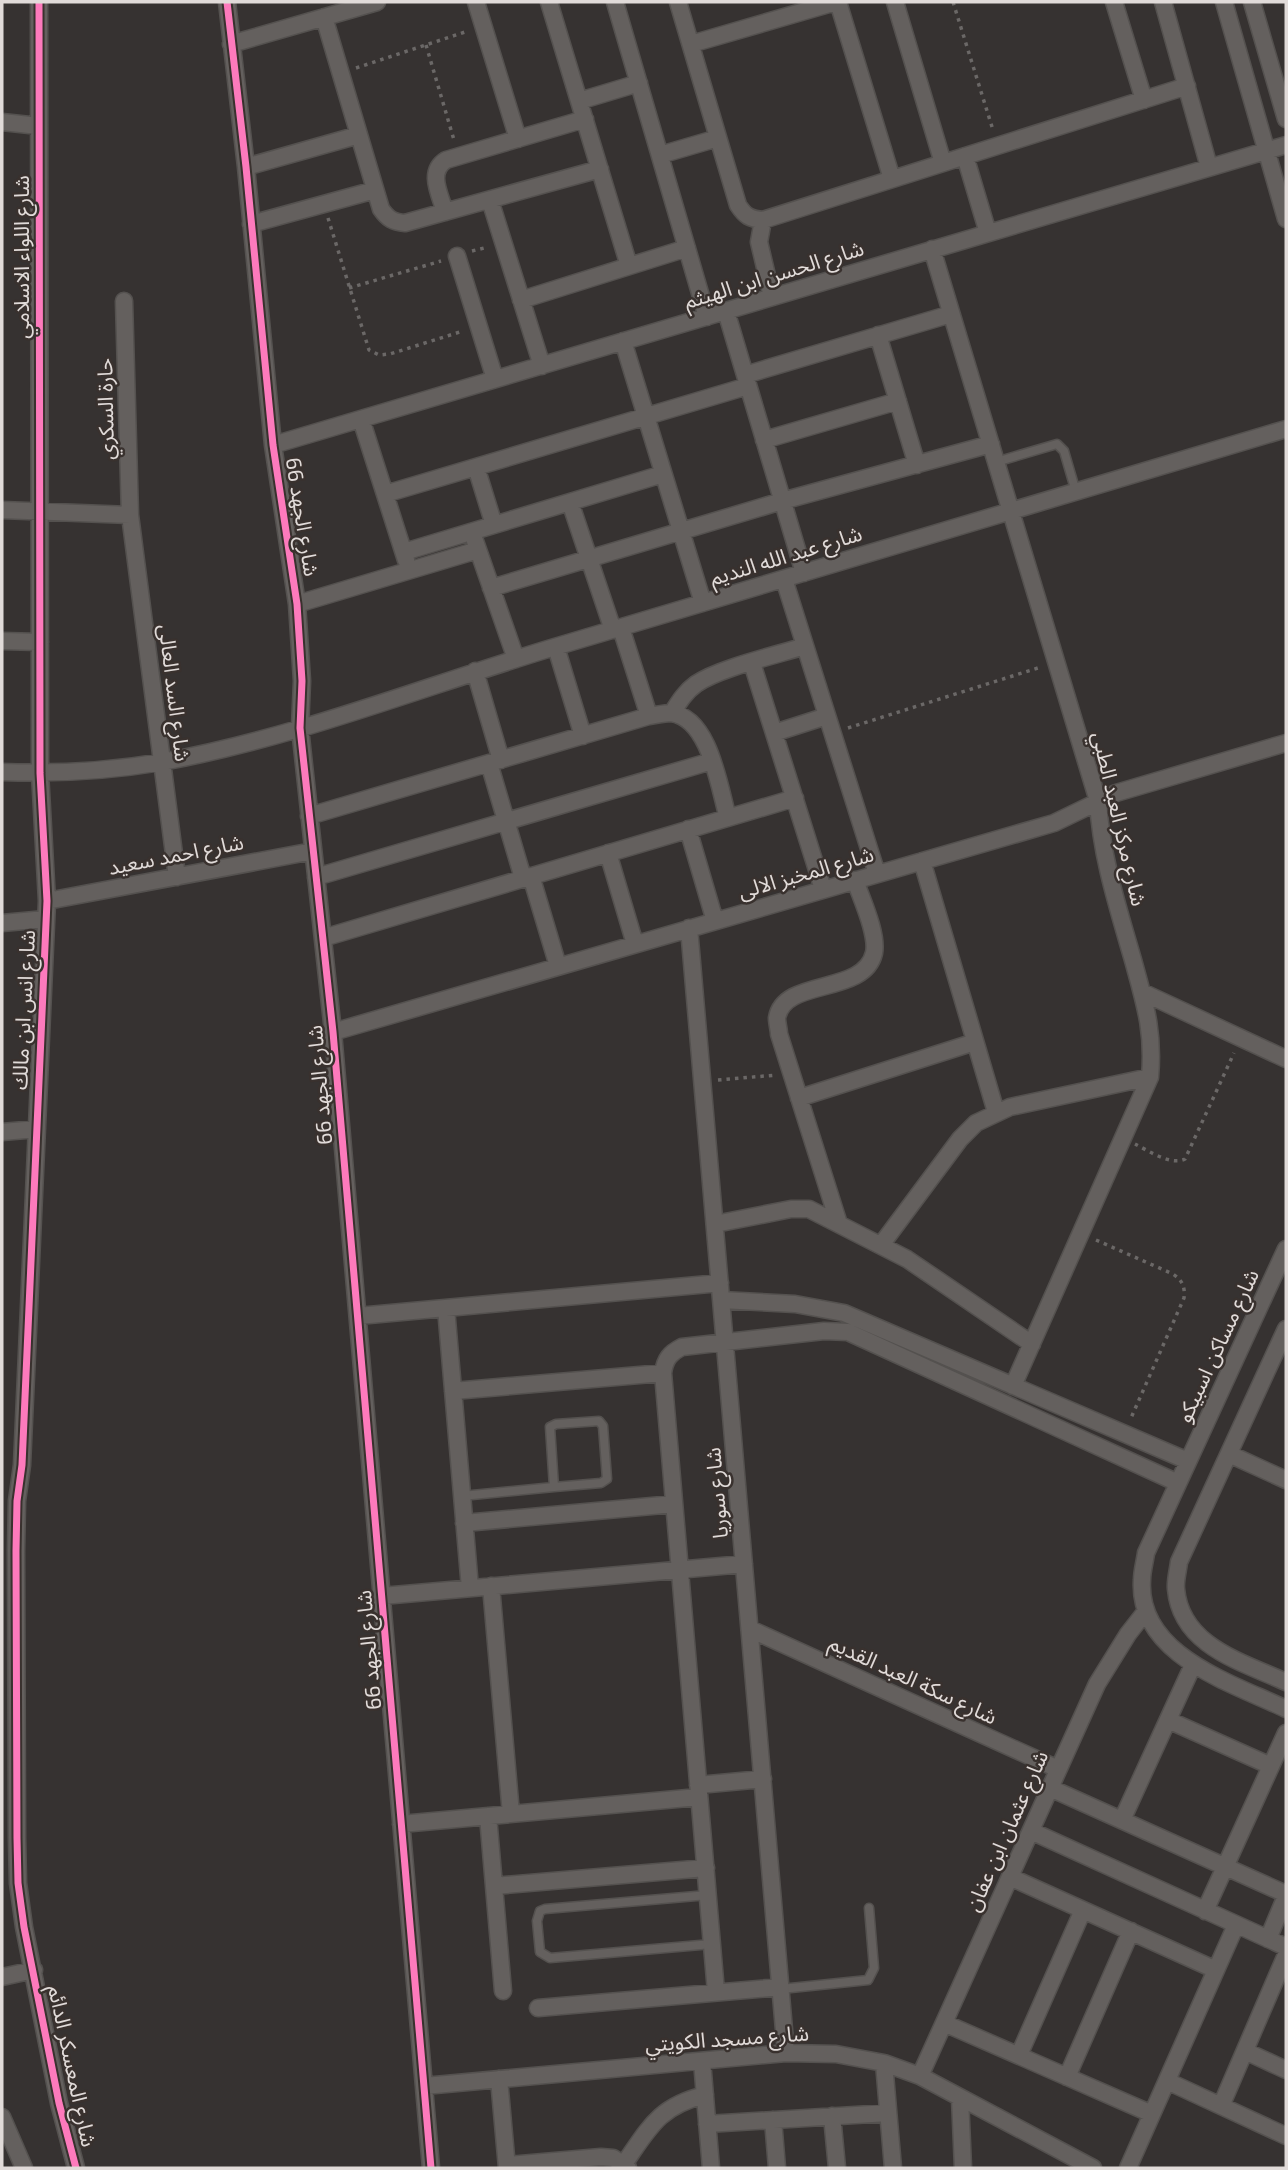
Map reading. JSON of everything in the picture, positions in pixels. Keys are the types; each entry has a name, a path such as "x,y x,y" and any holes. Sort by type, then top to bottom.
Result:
{"street":[{"name":"شارع اللواء الاسلامي","path":"39,2 39,512"},
{"name":"شارع الجهد 66","path":"227,2 273,445 297,604 302,661 300,729 333,1032 431,2168"},
{"path":"231,44 359,4 377,2"},
{"path":"477,2 519,139"},
{"path":"549,2 629,266"},
{"path":"615,2 707,317"},
{"path":"678,2 738,205 743,214 752,219 763,220 1187,86"},
{"path":"691,44 837,2 892,179"},
{"path":"895,2 943,163"},
{"path":"1114,2 1144,100"},
{"path":"1163,2 1209,167"},
{"path":"1224,2 1286,219"},
{"path":"1252,2 1285,108 1259,120"},
{"path":"324,17 381,209 386,217 395,222 405,223 600,169"},
{"path":"579,101 639,83"},
{"path":"445,212 435,180 435,171 439,164 585,119"},
{"path":"2,122 39,126"},
{"path":"246,167 359,135"},
{"path":"660,155 718,138"},
{"name":"شارع الحسن ابن الهيثم","path":"273,445 1286,145"},
{"path":"965,156 988,233"},
{"path":"251,224 375,190"},
{"path":"490,200 542,366"},
{"path":"763,220 759,242 772,297"},
{"path":"521,300 687,248"},
{"name":"شارع مركز العبد الطبي","path":"932,249 1098,802 1106,866 1150,1020 1152,1039 1150,1077 1013,1385"},
{"path":"457,256 495,379"},
{"name":"حارة السكري","path":"124,301 130,515"},
{"path":"726,311 804,573"},
{"path":"385,494 646,416 878,335 951,314"},
{"path":"878,335 917,465"},
{"path":"623,341 703,603"},
{"path":"764,440 898,401"},
{"path":"361,419 409,571"},
{"name":"شارع عبد الله النديم","path":"2,772 101,770 162,762 300,729 475,671 1286,429"},
{"path":"491,588 782,501 990,444"},
{"path":"476,467 494,525"},
{"path":"404,552 663,474"},
{"path":"570,502 649,716"},
{"path":"2,510 130,515"},
{"name":"شارع انس ابن مالك","path":"34,1970 24,1927 18,1882 10,1778 9,1642 10,1502 22,1465 47,901 40,773 39,512"},
{"name":"شارع السد العالى","path":"130,515 177,877"},
{"path":"472,532 516,659"},
{"path":"297,604 478,550"},
{"path":"784,579 877,874"},
{"path":"2,641 40,642"},
{"path":"671,713 682,697 697,683 714,674 805,646"},
{"path":"556,647 583,736"},
{"path":"752,663 823,889"},
{"path":"475,671 506,822 558,966"},
{"path":"309,816 649,716 671,713 692,721 705,739 728,818"},
{"path":"774,733 827,716"},
{"name":"شارع المخبز الالى","path":"333,1032 1054,823 1116,793 1286,743"},
{"path":"316,877 712,761"},
{"path":"323,938 795,798"},
{"path":"688,829 715,921"},
{"name":"شارع احمد سعيد","path":"47,901 313,851"},
{"path":"608,853 635,944"},
{"path":"922,861 996,1112"},
{"path":"839,1224 779,1034 777,1019 783,1004 796,995 852,977 866,968 874,953 874,935 855,880"},
{"path":"2,923 46,919"},
{"name":"شارع سوريا","path":"689,928 786,2053"},
{"path":"1142,992 1286,1059"},
{"path":"799,1098 975,1042"},
{"path":"881,1245 960,1139 976,1123 1010,1107 1150,1077"},
{"path":"2,1132 37,1129"},
{"path":"715,1224 800,1208 809,1209 907,1259 1032,1344"},
{"name":"شارع مساكن اسبيكو","path":"1146,1611 1141,1582 1146,1553 1286,1248"},
{"path":"358,1316 720,1283"},
{"path":"721,1300 796,1304 845,1313 1188,1461"},
{"path":"446,1308 470,1588"},
{"path":"1286,1329 1179,1562 1175,1588 1181,1613 1195,1634 1215,1650 1286,1682"},
{"path":"716,1992 663,1373 665,1362 672,1352 682,1347 725,1342 824,1331 848,1332 1178,1483"},
{"path":"453,1391 663,1373"},
{"path":"1229,1454 1286,1480"},
{"path":"464,1522 674,1504"},
{"path":"382,1596 744,1564"},
{"path":"491,1586 511,1814"},
{"path":"1146,1611 1164,1643 1193,1665 1286,1709"},
{"name":"شارع عثمان ابن عفان","path":"920,2076 1097,1684 1111,1658 1146,1611"},
{"name":"شارع سكة العبد القديم","path":"750,1629 1058,1769"},
{"path":"1122,1821 1193,1665"},
{"path":"1168,1720 1271,1766"},
{"path":"1205,1911 1286,1733"},
{"path":"401,1824 511,1814 699,1791 763,1779"},
{"path":"1050,1788 1286,1895 1268,1939"},
{"path":"488,1816 503,1991"},
{"path":"1031,1830 1286,1947"},
{"path":"494,1886 706,1868"},
{"path":"1010,1877 1216,1970"},
{"path":"1019,2055 1083,1910"},
{"path":"1128,2168 1236,1925"},
{"path":"1067,2077 1131,1931"},
{"path":"1221,2106 1286,1955"},
{"path":"2,1977 34,1970"},
{"name":"شارع المعسكر الدائم","path":"34,1970 59,2103 76,2168"},
{"path":"538,2008 781,1988"},
{"path":"944,2023 1152,2114"},
{"path":"1245,2051 1286,2070"},
{"name":"شارع مسجد الكويتي","path":"424,2086 786,2053 836,2054 884,2063 920,2076 1082,2166"},
{"path":"702,2061 711,2168"},
{"path":"884,2063 893,2168"},
{"path":"499,2079 507,2167 601,2157 613,2158 626,2166 649,2127 664,2111 683,2101 705,2095"},
{"path":"1167,2081 1286,2136"},
{"path":"960,2098 963,2168"},
{"path":"707,2124 888,2113"},
{"path":"832,2116 837,2168"},
{"path":"2,2117 18,2167"},
{"path":"773,2120 777,2168"}],"lane":[{"path":"996,462 1057,444 1063,451 1076,492"},
{"path":"462,1496 601,1483 607,1479 603,1426 599,1420 556,1423 550,1427 554,1487"},
{"path":"708,1895 545,1909 540,1911 537,1921 540,1952 550,1958 712,1944"},
{"path":"781,1988 867,1980 874,1968 869,1908"}],"path":[{"path":"953,2 998,146"},
{"path":"341,73 484,26"},
{"path":"426,45 459,156"},
{"path":"324,205 369,350 379,355 479,327"},
{"path":"349,288 503,242"},
{"path":"832,733 1056,662"},
{"path":"1123,1139 1172,1161 1185,1159 1240,1038"},
{"path":"702,1081 792,1074"},
{"path":"1081,1233 1173,1274 1181,1280 1185,1289 1184,1298 1124,1433"}],"cycle path":[{"path":"39,2 40,773 47,901 22,1465 17,1501 17,1838 18,1883 24,1927 59,2103 76,2168"},
{"path":"227,2 273,445 297,604 302,681 300,728 333,1032 431,2168"}]}
